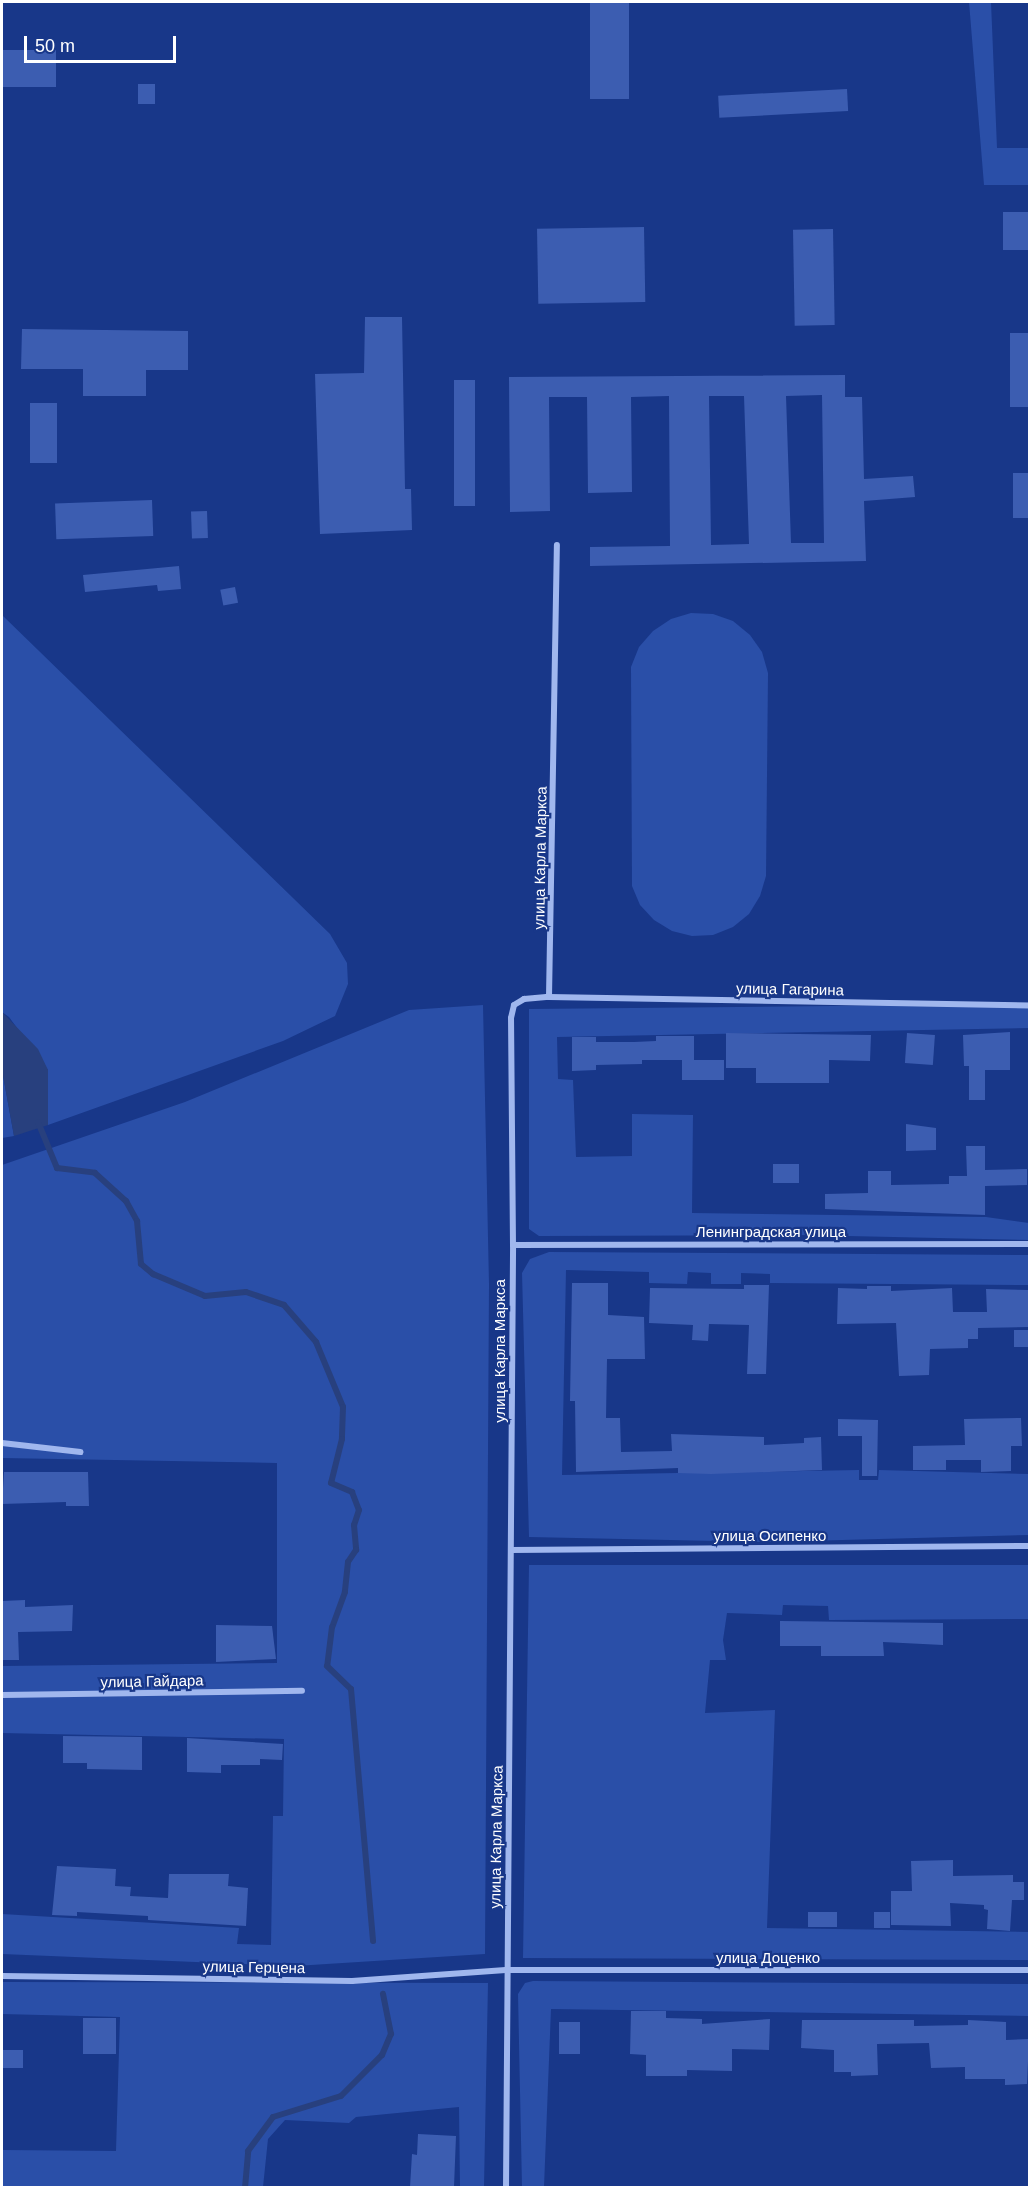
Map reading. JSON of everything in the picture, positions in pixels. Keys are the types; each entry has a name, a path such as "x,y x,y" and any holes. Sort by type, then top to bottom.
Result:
{"street":[{"name":"улица Карла Маркса","path":"506,2187 513,1245 511,1018 514,1005 524,999 549,997 557,545"},
{"name":"улица Гагарина","path":"549,997 1029,1005"},
{"name":"Ленинградская улица","path":"513,1245 1029,1244"},
{"path":"2,1443 80,1452"},
{"name":"улица Осипенко","path":"511,1550 1029,1546"},
{"name":"улица Гайдара","path":"2,1695 302,1691"},
{"name":"улица Доценко","path":"506,1970 1029,1970"},
{"name":"улица Герцена","path":"2,1976 352,1981 506,1970"}],"shaded area":[{"path":"969,2 991,2 997,148 1029,148 1029,185 984,185"},
{"path":"691,613 713,614 733,621 750,635 762,652 768,673 766,876 760,896 749,914 733,927 713,935 692,936 672,931 654,920 640,905 632,886 631,667 639,647 653,631 671,619"},
{"path":"2,615 330,934 347,963 348,984 335,1016 283,1041 48,1125 48,1070 9,1017 2,1012"},
{"path":"1029,1004 1029,1028 557,1037 558,1079 573,1080 576,1157 632,1156 632,1114 693,1115 692,1213 986,1217 1029,1223 1029,1240 802,1235 539,1236 529,1229 529,1009"},
{"path":"483,1005 489,1284 485,1954 295,1966 2,1954 2,1914 239,1928 237,1944 271,1945 273,1816 283,1816 284,1739 2,1733 2,1666 277,1663 277,1463 2,1458 2,1165 185,1102 409,1010"},
{"path":"2,1012 38,1049 48,1070 48,1125 14,1136 2,1070"},
{"path":"2,1070 14,1136 2,1138"},
{"path":"549,1252 1029,1255 1029,1285 770,1283 770,1274 741,1273 741,1284 711,1284 711,1273 688,1272 687,1284 649,1283 649,1272 566,1270 562,1475 859,1470 859,1480 878,1480 879,1470 1029,1474 1029,1535 768,1542 529,1537 522,1273 530,1259"},
{"path":"529,1565 1029,1565 1029,1619 829,1620 828,1606 783,1605 782,1615 727,1613 723,1640 726,1660 710,1660 705,1713 775,1710 767,1928 1029,1932 1029,1960 523,1958"},
{"path":"533,1981 1029,1984 1029,2016 551,2009 544,2187 522,2187 518,1994 525,1983"},
{"path":"2,1982 488,1983 484,2187 460,2187 459,2107 356,2117 349,2123 285,2120 268,2139 263,2187 2,2187 2,2150 116,2151 120,2017 2,2014"}],"building":[{"path":"590,2 629,2 629,99 590,99"},
{"path":"2,50 56,50 56,87 2,87"},
{"path":"138,84 155,84 155,104 138,104"},
{"path":"847,89 848,111 719,118 718,96"},
{"path":"1003,212 1029,212 1029,250 1003,250"},
{"path":"644,227 645,302 538,304 537,229"},
{"path":"833,229 835,325 795,326 793,230"},
{"path":"365,317 402,317 405,489 411,489 412,530 320,534 315,374 364,373"},
{"path":"22,329 188,331 188,370 146,370 146,396 83,396 83,369 21,369"},
{"path":"1010,333 1029,333 1029,407 1010,407"},
{"path":"845,375 845,397 862,397 864,479 913,476 915,497 864,501 866,561 590,566 590,547 670,546 669,396 631,397 632,492 588,493 587,397 549,397 550,511 510,512 509,377","holes":["822,395 824,543 791,543 786,396","709,396 744,396 749,544 711,545"]},
{"path":"454,380 475,380 475,506 454,506"},
{"path":"30,403 57,403 57,463 30,463"},
{"path":"1013,473 1029,473 1029,518 1013,518"},
{"path":"152,500 153,536 56,539 55,503"},
{"path":"207,511 208,538 192,539 191,512"},
{"path":"179,566 181,589 158,591 157,585 85,592 83,575"},
{"path":"235,587 238,603 223,606 220,590"},
{"path":"1010,1032 1010,1070 985,1070 985,1100 969,1100 969,1066 964,1066 963,1035"},
{"path":"726,1033 871,1035 870,1061 829,1060 829,1083 756,1083 756,1068 726,1068"},
{"path":"907,1033 935,1035 933,1065 905,1063"},
{"path":"656,1036 694,1036 694,1060 642,1060 642,1064 596,1065 596,1070 572,1071 572,1037 596,1037 596,1042 634,1042 656,1041"},
{"path":"682,1060 724,1060 724,1080 682,1080"},
{"path":"906,1124 936,1128 936,1150 906,1151"},
{"path":"966,1146 985,1146 985,1170 1027,1169 1027,1185 985,1186 985,1215 825,1209 825,1194 868,1193 868,1171 891,1171 891,1185 949,1184 949,1176 967,1176"},
{"path":"773,1164 799,1164 799,1183 773,1183"},
{"path":"572,1283 608,1283 608,1315 644,1317 645,1359 607,1359 606,1418 620,1418 621,1452 672,1451 671,1434 764,1437 764,1445 804,1443 804,1438 821,1437 822,1470 711,1474 678,1473 678,1468 576,1472 575,1401 570,1401"},
{"path":"744,1285 769,1285 766,1374 747,1374 749,1325 709,1324 708,1341 692,1340 693,1325 649,1323 650,1288 744,1289"},
{"path":"867,1286 891,1286 891,1291 952,1288 953,1312 987,1312 986,1289 1028,1290 1028,1327 978,1328 978,1339 968,1339 968,1348 930,1349 929,1375 899,1376 896,1323 837,1324 838,1288 867,1289"},
{"path":"1014,1330 1029,1330 1029,1347 1014,1347"},
{"path":"1021,1418 1022,1446 1011,1446 1011,1471 981,1472 981,1460 946,1460 946,1470 913,1470 913,1446 965,1445 964,1419"},
{"path":"838,1419 878,1420 877,1476 862,1476 862,1436 838,1436"},
{"path":"4,1472 88,1472 89,1506 66,1506 66,1502 2,1504"},
{"path":"25,1600 25,1607 73,1605 72,1631 18,1632 19,1660 2,1660 2,1601"},
{"path":"780,1621 943,1623 943,1645 883,1642 884,1656 821,1656 821,1646 780,1646"},
{"path":"216,1625 272,1626 276,1659 216,1662"},
{"path":"63,1736 142,1737 142,1770 87,1769 87,1763 63,1763"},
{"path":"187,1738 283,1744 282,1760 260,1759 260,1765 221,1765 221,1773 187,1772"},
{"path":"953,1860 953,1876 1013,1875 1013,1882 1024,1882 1024,1900 1012,1900 1010,1931 987,1929 988,1910 984,1909 984,1905 950,1903 951,1926 891,1925 891,1891 912,1891 911,1861"},
{"path":"57,1866 116,1869 115,1886 131,1887 130,1896 168,1898 169,1874 229,1874 228,1886 248,1888 246,1926 148,1920 148,1916 77,1912 77,1916 52,1915"},
{"path":"808,1912 837,1912 837,1927 808,1927"},
{"path":"874,1912 890,1912 890,1928 874,1928"},
{"path":"631,2011 666,2011 666,2018 702,2019 702,2024 770,2019 769,2050 732,2049 732,2071 687,2070 687,2076 646,2076 646,2055 630,2054"},
{"path":"83,2018 116,2018 116,2054 83,2054"},
{"path":"802,2020 914,2020 914,2026 968,2025 968,2020 1006,2022 1006,2040 1029,2039 1027,2084 1005,2085 1005,2079 965,2079 965,2067 931,2068 929,2043 877,2044 878,2075 851,2076 851,2072 834,2072 834,2050 801,2048"},
{"path":"559,2022 580,2022 580,2054 559,2054"},
{"path":"2,2050 23,2050 23,2068 2,2068"},
{"path":"418,2134 456,2136 454,2187 410,2187 412,2154 417,2155"}],"waterway":[{"path":"38,1122 57,1168 95,1173 126,1201 137,1221 141,1264 153,1274 205,1296 246,1292 284,1305 316,1342 343,1407 342,1439 331,1483 352,1492 359,1510 354,1525 356,1550 348,1562 345,1592 332,1627 327,1666 351,1689 373,1941"},
{"path":"245,2188 248,2151 273,2117 341,2096 382,2055 391,2034 383,1994"}]}
